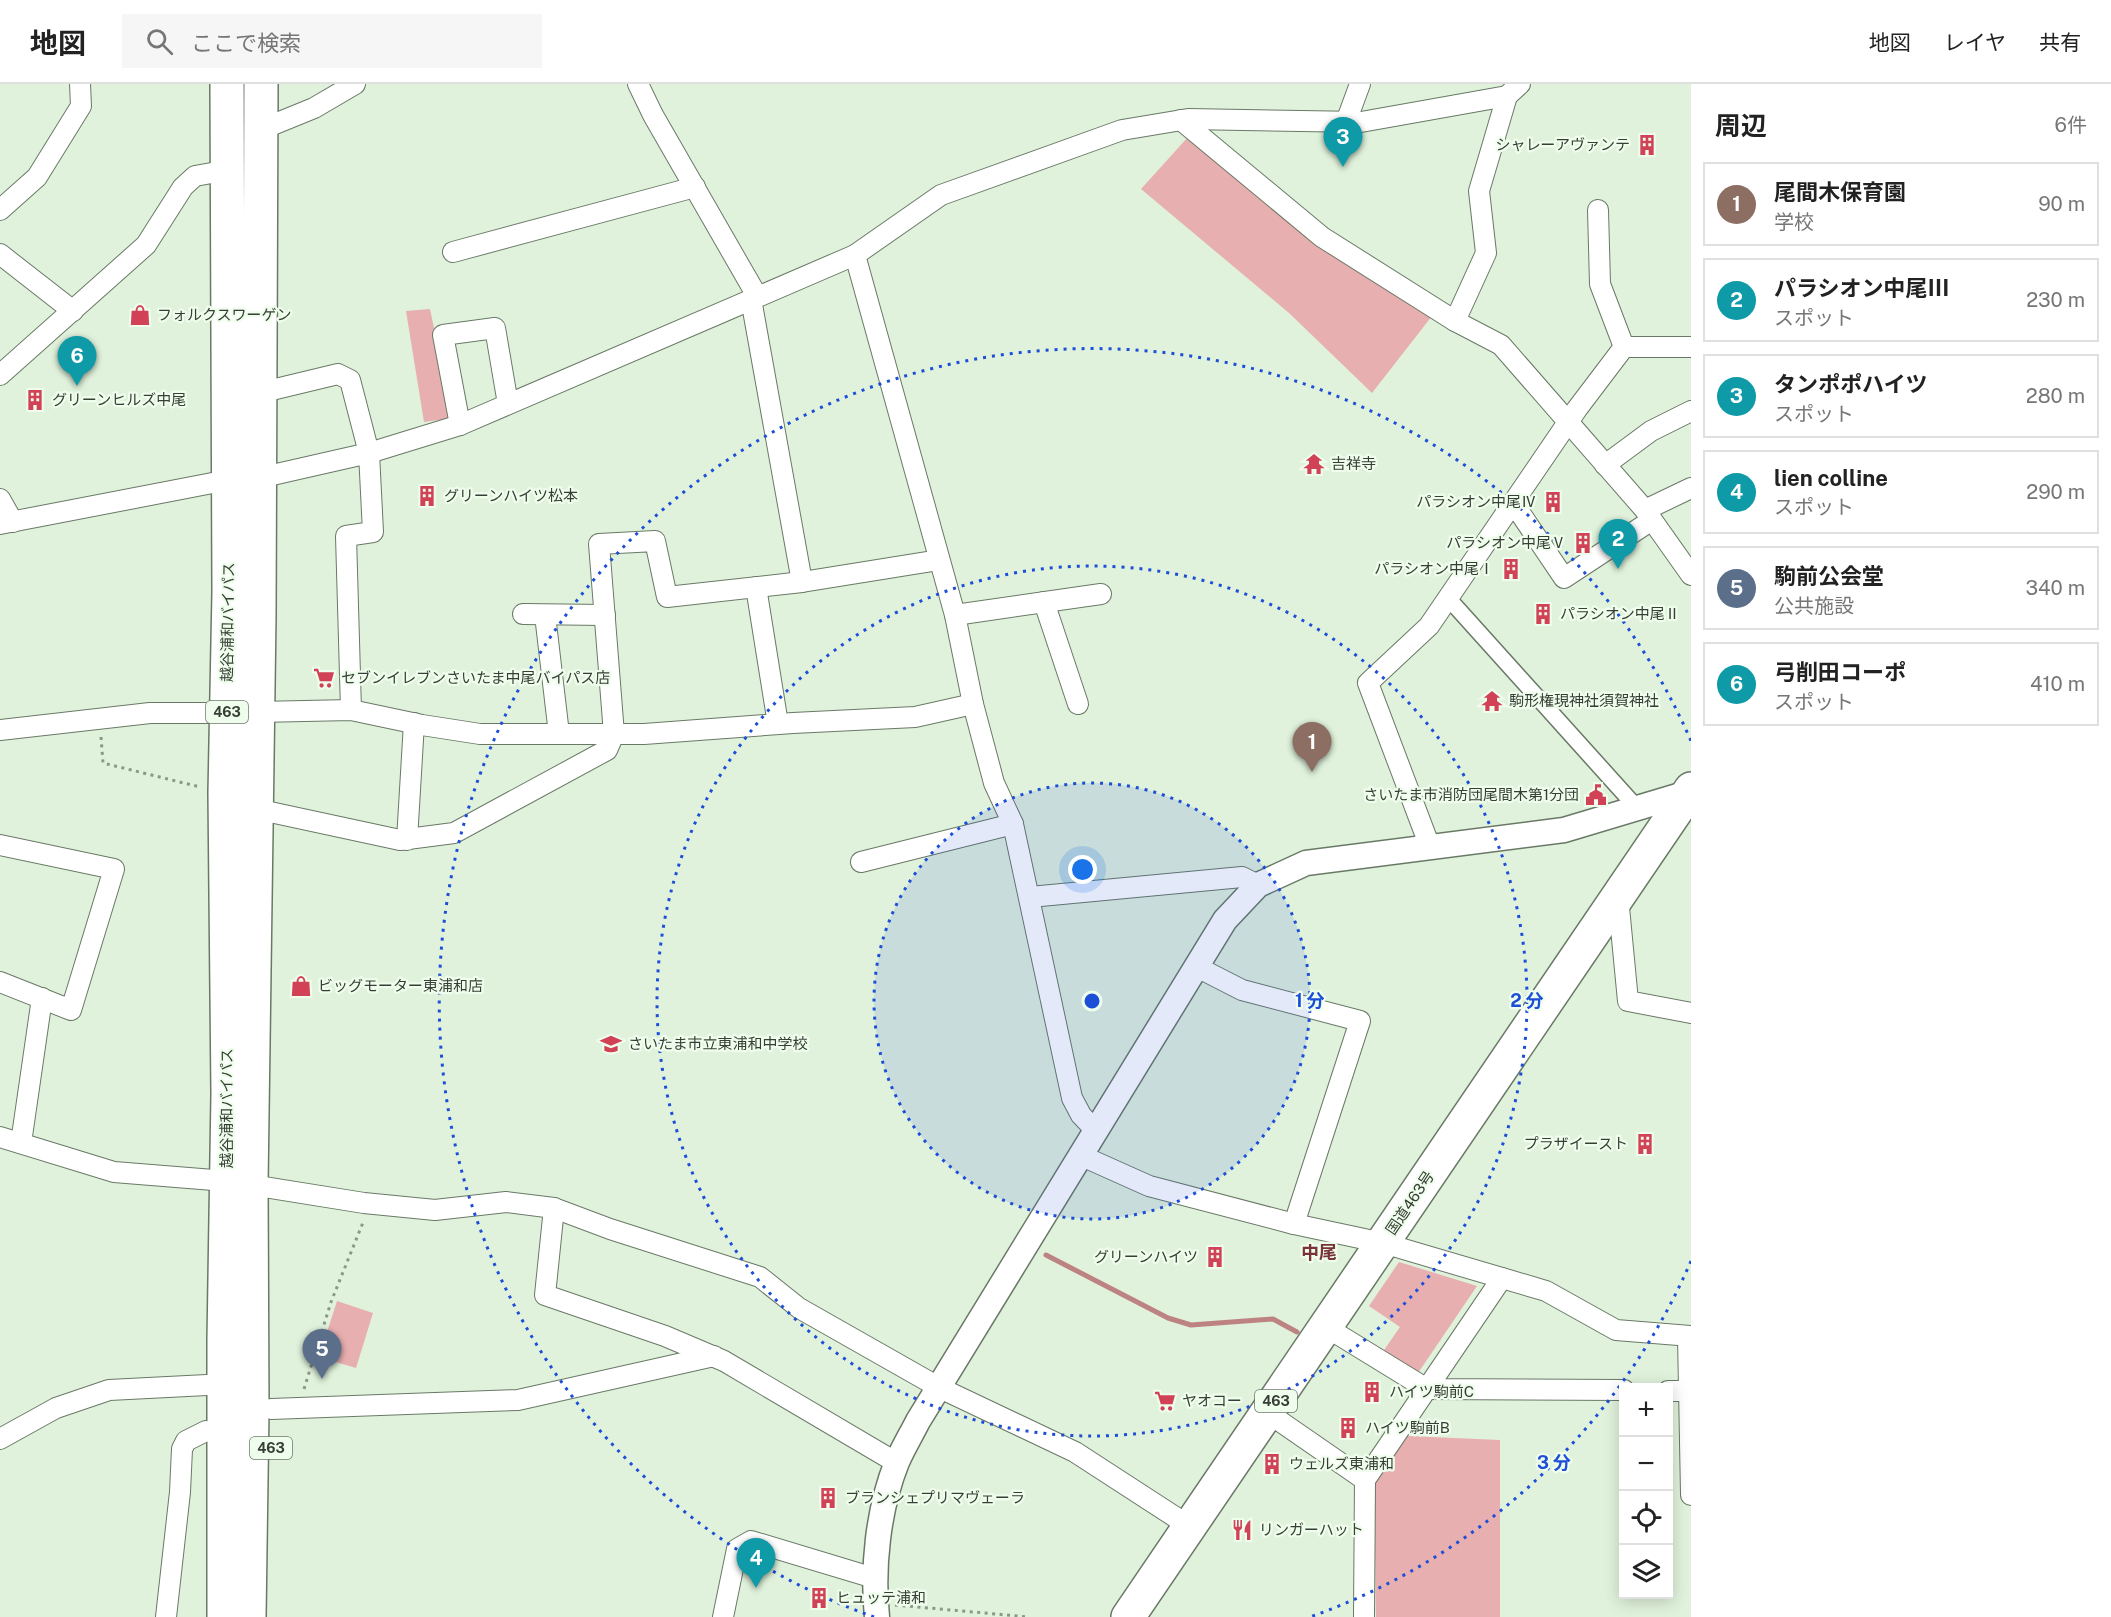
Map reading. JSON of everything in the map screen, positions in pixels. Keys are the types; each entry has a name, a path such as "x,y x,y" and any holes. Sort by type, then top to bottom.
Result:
{"highway":[{"name":"越谷浦和バイパス","path":"227,84 228,170 244,479 243,712 256,809 239,1183 224,1340 243,1409 272,1617"},
{"name":"越谷浦和バイパス","path":"244,479 259,393 261,84"},
{"name":"越谷浦和バイパス","path":"204,1617 243,1409 261,1330 251,1280 228,1094 225,793 243,712"},
{"name":"国道463号","path":"1128,1617 1687,799"},
{"name":"越谷浦和バイパス","path":"224,1617 243,1409"},
{"name":"越谷浦和バイパス","path":"243,1409 249,1617"}],"street":[{"path":"0,210 38,177 81,106 80,84"},
{"path":"260,130 314,108 355,84"},
{"path":"638,84 754,297 802,582"},
{"path":"1346,122 1360,84"},
{"path":"0,498 7,523 369,453 459,425 855,255 941,195 1122,130 1181,120 1361,122 1514,90"},
{"path":"1455,321 1486,253 1479,191 1514,90"},
{"path":"1181,120 1322,237 1455,321 1501,345 1649,515 1689,569"},
{"path":"0,375 146,245 183,187 195,176 228,170"},
{"path":"453,252 694,187"},
{"path":"1598,210 1600,284 1624,347"},
{"path":"0,254 73,311"},
{"path":"855,255 956,615 973,704 993,783 1013,824 1072,1098 1081,1114 1097,1132"},
{"path":"459,425 443,335 495,328 508,404"},
{"path":"1624,347 1691,347"},
{"path":"1430,847 1368,683 1429,626 1568,423 1624,347"},
{"path":"259,393 338,374 350,380 369,453 373,532 346,536 351,710"},
{"path":"1605,465 1651,431 1691,411"},
{"path":"1514,504 1564,578 1649,515 1691,488"},
{"path":"256,809 400,840 454,833 607,750 614,734 599,544 655,541 667,597 802,582 939,561"},
{"path":"756,587 778,724"},
{"path":"956,615 1101,594"},
{"path":"1448,598 1638,809"},
{"path":"1044,602 1078,704"},
{"path":"523,614 605,615"},
{"path":"545,615 559,734"},
{"path":"0,730 150,713 351,710 480,734 644,734 915,717 973,704"},
{"path":"407,840 414,723"},
{"path":"876,1610 874,1578 880,1521 897,1463 918,1421 1225,920 1258,885 1306,863 1564,830 1638,809 1687,799"},
{"path":"861,862 1013,824"},
{"path":"0,845 114,869 71,1010 0,982"},
{"path":"1030,897 1242,877 1258,885"},
{"path":"1618,897 1628,1001 1691,1013"},
{"path":"1197,967 1242,990 1359,1021 1294,1224"},
{"path":"21,1143 42,998"},
{"path":"0,1137 114,1172 239,1183 371,1204 435,1210 506,1202 554,1208 610,1229 760,1277 799,1308 940,1388 1075,1452 1189,1526"},
{"path":"1082,1156 1149,1186 1294,1224 1383,1243 1546,1292 1616,1330 1689,1336 1691,1495"},
{"path":"554,1208 545,1295 665,1336 714,1356 897,1463"},
{"path":"1364,1617 1365,1480 1502,1278"},
{"path":"1326,1326 1426,1389 1619,1390"},
{"path":"0,1438 56,1408 109,1390 243,1409 518,1400 714,1356"},
{"path":"1673,1391 1690,1391"},
{"path":"166,1617 180,1492 182,1449 186,1441 243,1409"},
{"path":"1268,1413 1365,1480"},
{"path":"723,1617 737,1549 752,1541 874,1578"}],"path":[{"path":"99,718 103,763 225,793"},
{"path":"243,1409 331,1302 371,1204"},
{"path":"876,1610 1029,1617"}],"shaded area":[{"path":"1188,137 1432,316 1372,393 1289,313 1141,189"},
{"path":"430,309 453,418 424,422 406,311"},
{"path":"1399,1262 1477,1286 1418,1373 1384,1350 1400,1327 1369,1306"},
{"path":"337,1301 373,1313 356,1368 319,1357"},
{"path":"1408,1436 1500,1440 1500,1617 1376,1617 1374,1483"}],"waterway":[{"path":"1046,1255 1168,1318 1191,1325 1273,1319 1297,1332"}],"place":[{"name":"シャレーアヴァンテ","path":"1647,145"},
{"name":"タンポポハイツ","path":"1343,167"},
{"name":"フォルクスワーゲン","path":"140,315"},
{"name":"弓削田コーポ","path":"77,386"},
{"name":"グリーンヒルズ中尾","path":"35,400"},
{"name":"吉祥寺","path":"1314,464"},
{"name":"グリーンハイツ松本","path":"427,496"},
{"name":"パラシオン中尾Ⅳ","path":"1553,502"},
{"name":"パラシオン中尾Ⅴ","path":"1583,543"},
{"name":"パラシオン中尾Ⅰ","path":"1511,569"},
{"name":"パラシオン中尾Ⅲ","path":"1618,569"},
{"name":"パラシオン中尾Ⅱ","path":"1543,614"},
{"name":"セブンイレブンさいたま中尾バイパス店","path":"324,678"},
{"name":"駒形権現神社須賀神社","path":"1492,701"},
{"name":"尾間木保育園","path":"1312,772"},
{"name":"さいたま市消防団尾間木第1分団","path":"1596,795"},
{"name":"ビッグモーター東浦和店","path":"301,986"},
{"name":"さいたま市立東浦和中学校","path":"611,1044"},
{"name":"プラザイースト","path":"1645,1144"},
{"name":"グリーンハイツ","path":"1215,1257"},
{"name":"駒前公会堂","path":"322,1379"},
{"name":"ハイツ駒前C","path":"1372,1392"},
{"name":"ヤオコー","path":"1165,1401"},
{"name":"ハイツ駒前B","path":"1348,1428"},
{"name":"ウェルズ東浦和","path":"1272,1464"},
{"name":"ブランシェプリマヴェーラ","path":"828,1498"},
{"name":"リンガーハット","path":"1242,1530"},
{"name":"lien colline","path":"756,1588"},
{"name":"ヒュッテ浦和","path":"819,1598"}],"district":[{"name":"中尾","path":"1319,1253"}]}
